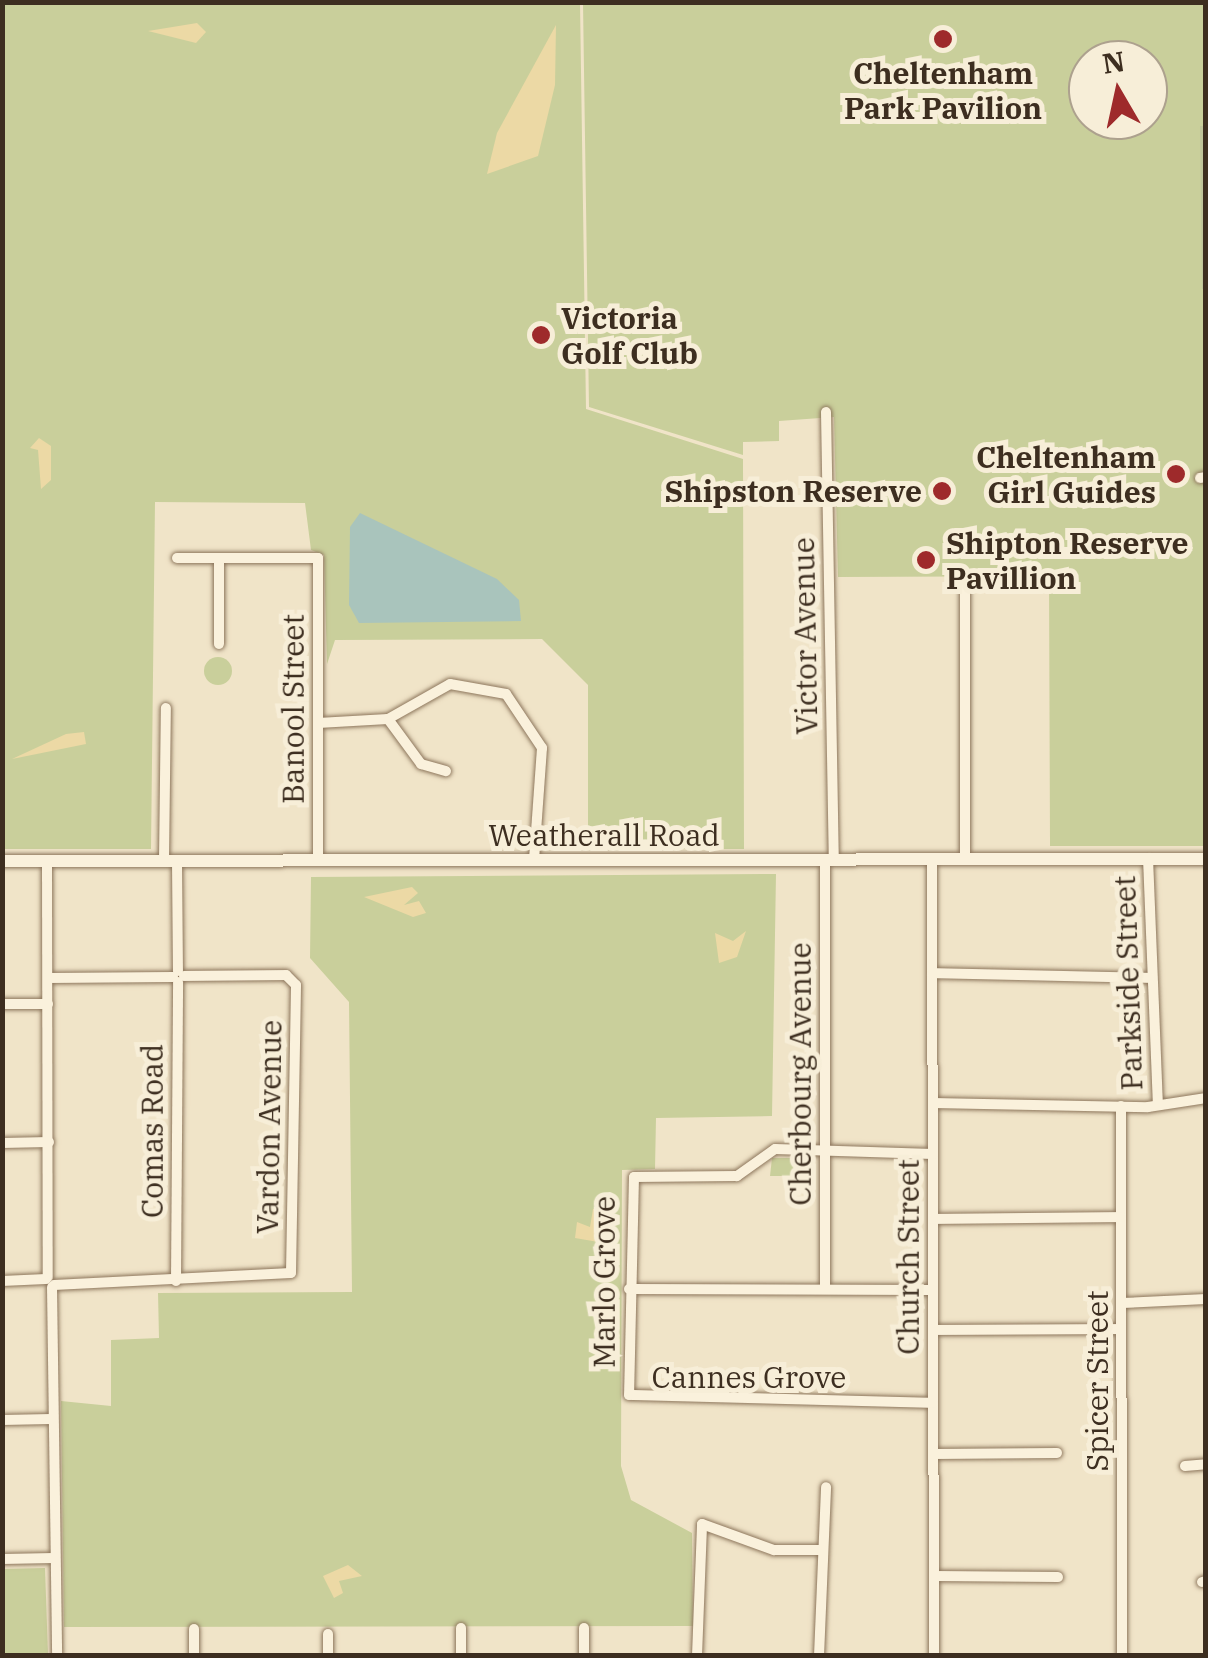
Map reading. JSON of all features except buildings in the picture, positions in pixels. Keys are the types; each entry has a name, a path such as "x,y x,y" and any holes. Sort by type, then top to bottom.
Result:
{"street":[{"name":"Victor Avenue","path":"826,412 830,859"},
{"path":"177,558 220,558 219,644"},
{"name":"Banool Street","path":"220,558 318,558 318,860"},
{"path":"965,581 965,858"},
{"path":"318,724 388,719 458,683 490,686 518,703 543,756 534,860"},
{"name":"Comas Road","path":"166,708 178,976 176,1281"},
{"path":"388,719 421,764 446,771"},
{"name":"Church Street","path":"932,858 934,1656"},
{"name":"Parkside Street","path":"1148,858 1158,1105"},
{"name":"Weatherall Road","path":"2,861 1206,858"},
{"name":"Cherbourg Avenue","path":"825,1289 830,859"},
{"path":"47,861 48,1280 57,1656"},
{"path":"932,973 1150,978"},
{"path":"48,978 178,976"},
{"name":"Vardon Avenue","path":"176,1281 283,1279 292,1268 296,988 286,976 178,976"},
{"path":"2,1004 48,1004"},
{"path":"933,1103 1122,1106 1206,1098"},
{"name":"Spicer Street","path":"1122,1106 1122,1656"},
{"path":"2,1143 49,1142"},
{"path":"827,1149 932,1154"},
{"name":"Marlo Grove","path":"628,1395 629,1186 639,1176 737,1176 769,1150 827,1149"},
{"path":"933,1219 1121,1217"},
{"path":"2,1281 176,1281"},
{"path":"629,1290 932,1290"},
{"path":"1122,1303 1206,1299"},
{"path":"933,1330 1122,1330"},
{"name":"Cannes Grove","path":"628,1395 933,1403"},
{"path":"2,1420 51,1420"},
{"path":"934,1454 1057,1454"},
{"path":"1185,1466 1206,1464"},
{"path":"819,1656 819,1550 826,1487"},
{"path":"697,1656 702,1524 774,1550 819,1550"},
{"path":"2,1559 54,1558"},
{"path":"934,1576 1058,1577"},
{"path":"461,1628 462,1656"},
{"path":"584,1628 584,1656"},
{"path":"194,1630 194,1656"},
{"path":"328,1634 328,1656"}],"green space":[{"name":"Victoria Golf Club","path":"3,3 580,3 586,409 743,459 744,849 588,849 588,685 542,639 335,640 327,664 324,555 311,550 305,503 155,502 151,849 3,849"},
{"path":"583,3 1205,3 1205,846 1050,846 1049,576 838,577 834,417 779,421 779,441 743,442 743,455 589,407"},
{"path":"1200,126 1206,126 1205,289 1202,289"},
{"path":"218,657 228,661 232,671 228,681 218,685 208,681 204,671 208,661"},
{"path":"776,874 772,1116 656,1118 655,1169 622,1170 621,1466 631,1500 692,1533 693,1626 64,1627 61,1401 111,1406 111,1340 159,1338 158,1293 352,1292 349,1002 310,958 311,877"},
{"path":"772,1158 812,1158 815,1176 770,1176"},
{"path":"45,1568 48,1655 3,1655 3,1569"}],"sand":[{"path":"197,23 206,32 196,43 148,31"},
{"path":"556,25 555,85 538,156 487,174 497,133"},
{"path":"39,438 51,446 51,480 41,489 38,450 30,448"},
{"path":"84,732 86,744 12,759 66,734"},
{"path":"412,887 418,893 404,905 419,901 426,913 413,917 364,897"},
{"path":"746,931 737,957 719,963 715,933 733,941"},
{"path":"605,1206 604,1243 575,1238 577,1222 590,1227 593,1209"},
{"path":"348,1565 362,1576 339,1581 343,1593 334,1598 323,1576"}],"water":[{"path":"360,513 497,579 519,600 521,621 359,623 349,605 350,527"}],"place":[{"name":"Cheltenham Park Pavilion","path":"943,39"},
{"name":"Victoria Golf Club","path":"541,335"},
{"name":"Cheltenham Girl Guides","path":"1176,474"},
{"name":"Shipston Reserve","path":"942,491"},
{"name":"Shipton Reserve Pavillion","path":"926,560"}]}
